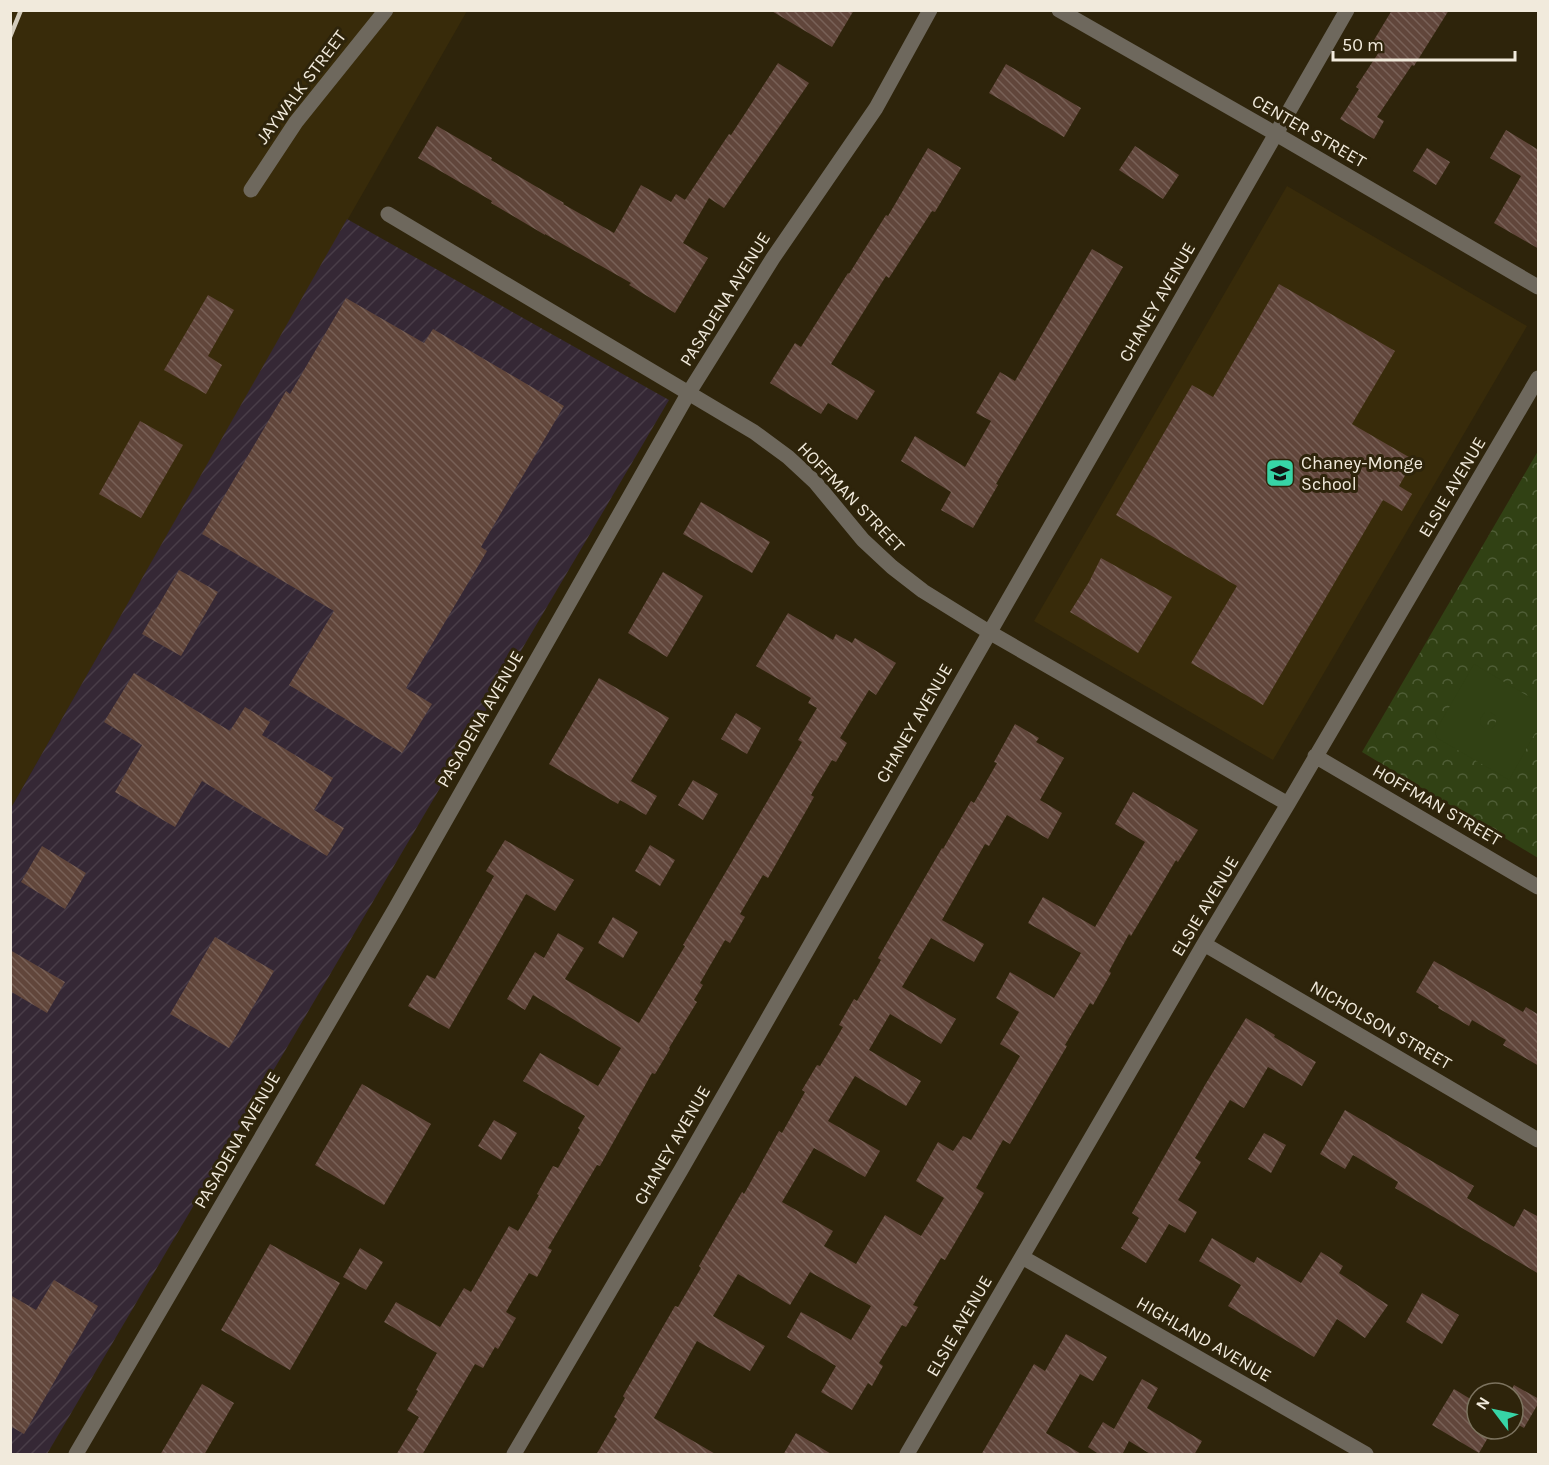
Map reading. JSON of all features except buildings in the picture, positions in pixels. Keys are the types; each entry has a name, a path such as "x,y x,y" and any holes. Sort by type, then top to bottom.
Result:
{"street":[{"name":"JAYWALK STREET","path":"251,190 296,122 386,10"},
{"name":"PASADENA AVENUE","path":"76,1455 395,909 688,394 773,258 876,108 930,10"},
{"name":"CENTER STREET","path":"1059,10 1539,287"},
{"name":"CHANEY AVENUE","path":"513,1455 687,1160 1347,10"},
{"name":"HOFFMAN STREET","path":"388,214 754,432 788,457 815,482 863,540 923,591 989,632 1288,804"},
{"name":"ELSIE AVENUE","path":"907,1455 1204,944 1539,378"},
{"name":"HOFFMAN STREET","path":"1315,756 1539,887"},
{"name":"NICHOLSON STREET","path":"1204,944 1539,1140"},
{"name":"HIGHLAND AVENUE","path":"1022,1257 1366,1455"}],"shaded area":[{"path":"11,11 467,11 11,808"},
{"name":"Chaney-Monge School","path":"1287,186 1527,326 1273,760 1034,621"},
{"path":"347,219 669,400 47,1454 11,1454 11,808"}],"green space":[{"path":"1538,451 1538,858 1362,752"},
{"path":"1474,664 1538,702 1538,728 1509,780 1437,738 1435,732","holes":["1485,712 1496,716 1496,725 1491,729 1485,729 1480,719"]}],"railway":[{"path":"10,37 21,10"}],"place":[{"name":"Chaney-Monge School","path":"1280,473"}]}
